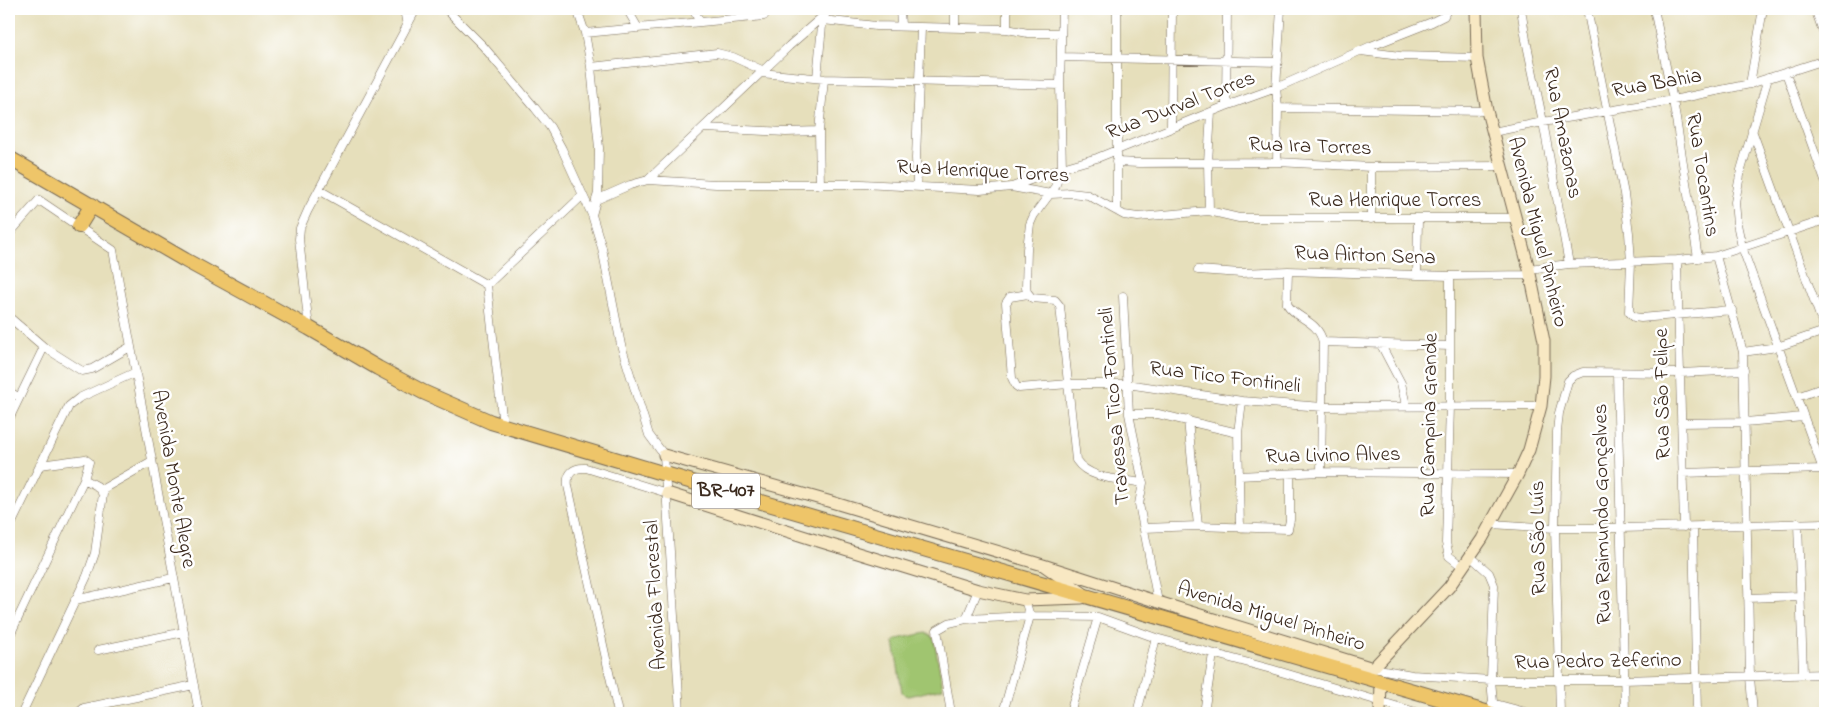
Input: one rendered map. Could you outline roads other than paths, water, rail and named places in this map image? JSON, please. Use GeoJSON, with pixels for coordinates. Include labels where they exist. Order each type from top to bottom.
{"type":"FeatureCollection","features":[{"type":"Feature","properties":{"kind":"highway","name":"BR-407"},"geometry":{"type":"LineString","coordinates":[[9,158],[185,260],[399,380],[458,408],[503,425],[1089,597],[1369,673],[1381,683],[1490,708]]}},
{"type":"Feature","properties":{"kind":"highway"},"geometry":{"type":"LineString","coordinates":[[79,226],[92,205]]}},
{"type":"Feature","properties":{"kind":"street"},"geometry":{"type":"LineString","coordinates":[[404,9],[407,26]]}},
{"type":"Feature","properties":{"kind":"street"},"geometry":{"type":"LineString","coordinates":[[309,328],[299,234],[302,223],[416,9]]}},
{"type":"Feature","properties":{"kind":"street"},"geometry":{"type":"LineString","coordinates":[[446,9],[482,46],[535,108],[550,127],[562,149],[592,215],[604,256],[622,345],[649,435],[664,455]]}},
{"type":"Feature","properties":{"kind":"street"},"geometry":{"type":"LineString","coordinates":[[577,9],[585,33],[591,67],[599,148],[596,200],[592,215]]}},
{"type":"Feature","properties":{"kind":"street"},"geometry":{"type":"LineString","coordinates":[[628,9],[638,28]]}},
{"type":"Feature","properties":{"kind":"street"},"geometry":{"type":"LineString","coordinates":[[692,9],[700,22]]}},
{"type":"Feature","properties":{"kind":"street"},"geometry":{"type":"LineString","coordinates":[[585,33],[764,16],[760,9]]}},
{"type":"Feature","properties":{"kind":"street"},"geometry":{"type":"LineString","coordinates":[[648,180],[705,128],[822,14],[831,9]]}},
{"type":"Feature","properties":{"kind":"street"},"geometry":{"type":"LineString","coordinates":[[900,9],[901,26]]}},
{"type":"Feature","properties":{"kind":"street"},"geometry":{"type":"LineString","coordinates":[[955,28],[956,9]]}},
{"type":"Feature","properties":{"kind":"street"},"geometry":{"type":"LineString","coordinates":[[1007,9],[1007,29]]}},
{"type":"Feature","properties":{"kind":"street"},"geometry":{"type":"LineString","coordinates":[[1062,9],[1060,85],[1062,168],[1051,194],[1034,215],[1030,224],[1026,280],[1028,294],[1032,298],[1056,300],[1059,303],[1062,315],[1069,384],[1074,455],[1079,464],[1089,472],[1101,476],[1143,483]]}},
{"type":"Feature","properties":{"kind":"street"},"geometry":{"type":"LineString","coordinates":[[1117,9],[1117,211]]}},
{"type":"Feature","properties":{"kind":"street"},"geometry":{"type":"LineString","coordinates":[[1171,128],[1172,9]]}},
{"type":"Feature","properties":{"kind":"street"},"geometry":{"type":"LineString","coordinates":[[1226,106],[1227,9]]}},
{"type":"Feature","properties":{"kind":"street"},"geometry":{"type":"LineString","coordinates":[[1277,162],[1278,108],[1276,88],[1282,9]]}},
{"type":"Feature","properties":{"kind":"street","name":"Rua Durval Torres"},"geometry":{"type":"LineString","coordinates":[[1011,187],[1116,150],[1276,88],[1432,22],[1444,16],[1447,9]]}},
{"type":"Feature","properties":{"kind":"street","name":"Avenida Miguel Pinheiro"},"geometry":{"type":"LineString","coordinates":[[664,455],[828,501],[1043,565],[1369,673],[1449,587],[1491,524],[1530,450],[1541,406],[1544,376],[1544,341],[1530,272],[1487,110],[1477,58],[1476,9]]}},
{"type":"Feature","properties":{"kind":"street","name":"Rua Amazonas"},"geometry":{"type":"LineString","coordinates":[[1521,9],[1569,264]]}},
{"type":"Feature","properties":{"kind":"street"},"geometry":{"type":"LineString","coordinates":[[1588,9],[1624,194],[1632,262],[1628,309],[1634,318],[1732,310]]}},
{"type":"Feature","properties":{"kind":"street","name":"Rua Tocantins"},"geometry":{"type":"LineString","coordinates":[[1654,9],[1673,100],[1698,258]]}},
{"type":"Feature","properties":{"kind":"street"},"geometry":{"type":"LineString","coordinates":[[1750,84],[1763,9]]}},
{"type":"Feature","properties":{"kind":"street"},"geometry":{"type":"LineString","coordinates":[[1815,9],[1825,37]]}},
{"type":"Feature","properties":{"kind":"street"},"geometry":{"type":"LineString","coordinates":[[822,14],[858,25],[1007,29],[1028,33],[1062,33]]}},
{"type":"Feature","properties":{"kind":"street"},"geometry":{"type":"LineString","coordinates":[[820,185],[819,131],[822,14]]}},
{"type":"Feature","properties":{"kind":"street"},"geometry":{"type":"LineString","coordinates":[[917,186],[916,158],[921,28]]}},
{"type":"Feature","properties":{"kind":"street"},"geometry":{"type":"LineString","coordinates":[[1361,51],[1400,56],[1477,58]]}},
{"type":"Feature","properties":{"kind":"street"},"geometry":{"type":"LineString","coordinates":[[591,67],[717,53],[733,57],[762,72],[820,78],[1060,85]]}},
{"type":"Feature","properties":{"kind":"street"},"geometry":{"type":"LineString","coordinates":[[1061,57],[1171,58],[1278,62]]}},
{"type":"Feature","properties":{"kind":"street","name":"Rua Bahia"},"geometry":{"type":"LineString","coordinates":[[1493,132],[1607,110],[1673,100],[1750,84],[1825,60]]}},
{"type":"Feature","properties":{"kind":"street"},"geometry":{"type":"LineString","coordinates":[[1786,73],[1825,181]]}},
{"type":"Feature","properties":{"kind":"street"},"geometry":{"type":"LineString","coordinates":[[1682,473],[1824,472],[1798,397],[1777,347],[1742,247],[1736,224],[1734,202],[1752,130],[1768,78]]}},
{"type":"Feature","properties":{"kind":"street"},"geometry":{"type":"LineString","coordinates":[[1278,108],[1487,110]]}},
{"type":"Feature","properties":{"kind":"street"},"geometry":{"type":"LineString","coordinates":[[1209,210],[1208,162],[1211,112]]}},
{"type":"Feature","properties":{"kind":"street"},"geometry":{"type":"LineString","coordinates":[[705,128],[786,132],[819,131]]}},
{"type":"Feature","properties":{"kind":"street"},"geometry":{"type":"LineString","coordinates":[[1743,352],[1777,347],[1825,331],[1752,130]]}},
{"type":"Feature","properties":{"kind":"street","name":"Rua Ira Torres"},"geometry":{"type":"LineString","coordinates":[[1116,162],[1139,164],[1277,162],[1371,167],[1502,166]]}},
{"type":"Feature","properties":{"kind":"street"},"geometry":{"type":"LineString","coordinates":[[1371,167],[1371,219]]}},
{"type":"Feature","properties":{"kind":"street","name":"Rua Henrique Torres"},"geometry":{"type":"LineString","coordinates":[[596,200],[630,185],[648,180],[716,184],[862,184],[980,190],[1011,187],[1051,194],[1070,193],[1088,195],[1124,214],[1138,216],[1209,210],[1244,218],[1418,220],[1515,218]]}},
{"type":"Feature","properties":{"kind":"street"},"geometry":{"type":"LineString","coordinates":[[319,190],[487,285]]}},
{"type":"Feature","properties":{"kind":"street"},"geometry":{"type":"LineString","coordinates":[[487,285],[582,196]]}},
{"type":"Feature","properties":{"kind":"street"},"geometry":{"type":"LineString","coordinates":[[9,234],[39,200],[79,226]]}},
{"type":"Feature","properties":{"kind":"street"},"geometry":{"type":"LineString","coordinates":[[1417,274],[1418,220]]}},
{"type":"Feature","properties":{"kind":"street","name":"Rua Airton Sena"},"geometry":{"type":"LineString","coordinates":[[1198,270],[1241,273],[1288,271],[1450,276],[1530,272],[1569,264],[1677,260],[1716,256],[1825,220]]}},
{"type":"Feature","properties":{"kind":"street","name":"Avenida Monte Alegre"},"geometry":{"type":"LineString","coordinates":[[79,226],[113,250],[199,713]]}},
{"type":"Feature","properties":{"kind":"street"},"geometry":{"type":"LineString","coordinates":[[1716,256],[1743,352],[1750,677],[1753,713]]}},
{"type":"Feature","properties":{"kind":"street","name":"Rua São Felipe"},"geometry":{"type":"LineString","coordinates":[[1677,260],[1680,314],[1684,527]]}},
{"type":"Feature","properties":{"kind":"street"},"geometry":{"type":"LineString","coordinates":[[1288,271],[1287,304],[1292,311],[1316,327],[1323,342],[1321,472]]}},
{"type":"Feature","properties":{"kind":"street","name":"Rua Campina Grande"},"geometry":{"type":"LineString","coordinates":[[1450,276],[1450,406],[1446,549],[1449,556],[1463,567]]}},
{"type":"Feature","properties":{"kind":"street"},"geometry":{"type":"LineString","coordinates":[[487,285],[503,425]]}},
{"type":"Feature","properties":{"kind":"street","name":"Rua Tico Fontineli"},"geometry":{"type":"LineString","coordinates":[[1028,294],[1010,297],[1006,304],[1014,383],[1019,388],[1069,384],[1127,384],[1242,401],[1323,407],[1406,405],[1541,406]]}},
{"type":"Feature","properties":{"kind":"street","name":"Travessa Tico Fontineli"},"geometry":{"type":"LineString","coordinates":[[1123,296],[1129,414],[1143,483],[1140,504],[1158,602]]}},
{"type":"Feature","properties":{"kind":"street"},"geometry":{"type":"LineString","coordinates":[[9,317],[44,346],[82,371],[92,369],[130,346]]}},
{"type":"Feature","properties":{"kind":"street"},"geometry":{"type":"LineString","coordinates":[[1323,342],[1450,346]]}},
{"type":"Feature","properties":{"kind":"street"},"geometry":{"type":"LineString","coordinates":[[1380,344],[1401,383],[1406,405]]}},
{"type":"Feature","properties":{"kind":"street"},"geometry":{"type":"LineString","coordinates":[[9,418],[44,346]]}},
{"type":"Feature","properties":{"kind":"street"},"geometry":{"type":"LineString","coordinates":[[1617,373],[1744,370]]}},
{"type":"Feature","properties":{"kind":"street"},"geometry":{"type":"LineString","coordinates":[[9,528],[64,414],[74,401],[136,372]]}},
{"type":"Feature","properties":{"kind":"street","name":"Rua São Luís"},"geometry":{"type":"LineString","coordinates":[[1560,713],[1555,528],[1556,454],[1559,413],[1570,378],[1583,372],[1617,373]]}},
{"type":"Feature","properties":{"kind":"street","name":"Rua Raimundo Gonçalves"},"geometry":{"type":"LineString","coordinates":[[1617,373],[1625,713]]}},
{"type":"Feature","properties":{"kind":"street"},"geometry":{"type":"LineString","coordinates":[[1798,397],[1825,387]]}},
{"type":"Feature","properties":{"kind":"street"},"geometry":{"type":"LineString","coordinates":[[9,392],[20,397]]}},
{"type":"Feature","properties":{"kind":"street"},"geometry":{"type":"LineString","coordinates":[[1240,528],[1238,433],[1242,401]]}},
{"type":"Feature","properties":{"kind":"street"},"geometry":{"type":"LineString","coordinates":[[1129,414],[1158,414],[1238,433]]}},
{"type":"Feature","properties":{"kind":"street"},"geometry":{"type":"LineString","coordinates":[[1682,423],[1745,422],[1804,417]]}},
{"type":"Feature","properties":{"kind":"street"},"geometry":{"type":"LineString","coordinates":[[1188,420],[1198,526]]}},
{"type":"Feature","properties":{"kind":"street","name":"Avenida Florestal"},"geometry":{"type":"LineString","coordinates":[[664,455],[680,713]]}},
{"type":"Feature","properties":{"kind":"street"},"geometry":{"type":"LineString","coordinates":[[9,637],[84,478],[89,462],[86,459],[40,465]]}},
{"type":"Feature","properties":{"kind":"street"},"geometry":{"type":"LineString","coordinates":[[101,490],[152,461]]}},
{"type":"Feature","properties":{"kind":"street"},"geometry":{"type":"LineString","coordinates":[[618,713],[567,481],[572,471],[578,468],[586,468],[978,590],[1025,600],[1089,597]]}},
{"type":"Feature","properties":{"kind":"street","name":"Rua Livino Alves"},"geometry":{"type":"LineString","coordinates":[[1239,476],[1321,472],[1518,474]]}},
{"type":"Feature","properties":{"kind":"street"},"geometry":{"type":"LineString","coordinates":[[1144,528],[1198,526],[1288,529],[1290,520],[1290,474]]}},
{"type":"Feature","properties":{"kind":"street"},"geometry":{"type":"LineString","coordinates":[[22,713],[89,570],[95,553],[103,498],[101,490],[84,478]]}},
{"type":"Feature","properties":{"kind":"street"},"geometry":{"type":"LineString","coordinates":[[1798,523],[1803,674]]}},
{"type":"Feature","properties":{"kind":"street"},"geometry":{"type":"LineString","coordinates":[[1491,524],[1555,528],[1621,528],[1825,523]]}},
{"type":"Feature","properties":{"kind":"street"},"geometry":{"type":"LineString","coordinates":[[1693,527],[1698,713]]}},
{"type":"Feature","properties":{"kind":"street"},"geometry":{"type":"LineString","coordinates":[[1470,556],[1489,573],[1494,585],[1490,708],[1494,713]]}},
{"type":"Feature","properties":{"kind":"street"},"geometry":{"type":"LineString","coordinates":[[1043,565],[1089,597]]}},
{"type":"Feature","properties":{"kind":"street"},"geometry":{"type":"LineString","coordinates":[[75,600],[173,578]]}},
{"type":"Feature","properties":{"kind":"street"},"geometry":{"type":"LineString","coordinates":[[966,619],[978,590]]}},
{"type":"Feature","properties":{"kind":"street"},"geometry":{"type":"LineString","coordinates":[[1748,598],[1800,596]]}},
{"type":"Feature","properties":{"kind":"street"},"geometry":{"type":"LineString","coordinates":[[1003,713],[1030,616],[1025,600]]}},
{"type":"Feature","properties":{"kind":"street"},"geometry":{"type":"LineString","coordinates":[[951,713],[936,630],[966,619],[1030,616],[1098,617],[1156,638],[1213,654],[1381,708],[1419,713]]}},
{"type":"Feature","properties":{"kind":"street"},"geometry":{"type":"LineString","coordinates":[[1070,713],[1098,617]]}},
{"type":"Feature","properties":{"kind":"street"},"geometry":{"type":"LineString","coordinates":[[98,650],[184,632]]}},
{"type":"Feature","properties":{"kind":"street"},"geometry":{"type":"LineString","coordinates":[[1138,713],[1156,638]]}},
{"type":"Feature","properties":{"kind":"street"},"geometry":{"type":"LineString","coordinates":[[1204,713],[1213,654]]}},
{"type":"Feature","properties":{"kind":"street","name":"Rua Pedro Zeferino"},"geometry":{"type":"LineString","coordinates":[[1369,673],[1491,680],[1623,680],[1825,674]]}},
{"type":"Feature","properties":{"kind":"street"},"geometry":{"type":"LineString","coordinates":[[1381,683],[1381,708]]}},
{"type":"Feature","properties":{"kind":"street"},"geometry":{"type":"LineString","coordinates":[[78,713],[84,708],[194,685]]}},
{"type":"Feature","properties":{"kind":"street"},"geometry":{"type":"LineString","coordinates":[[1490,708],[1529,713]]}}]}
